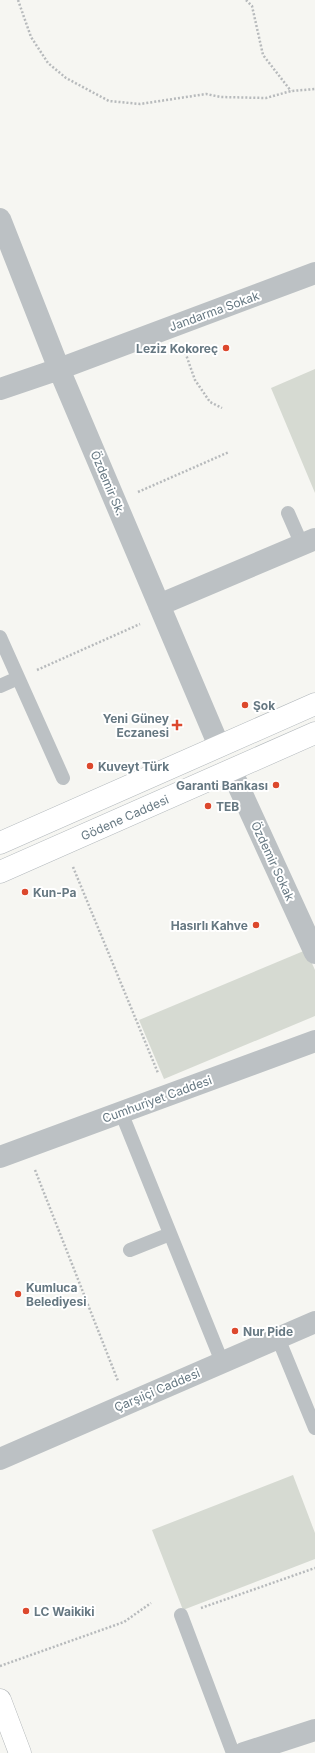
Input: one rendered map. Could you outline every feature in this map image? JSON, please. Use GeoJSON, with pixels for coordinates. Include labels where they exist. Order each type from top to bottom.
{"type":"FeatureCollection","features":[{"type":"Feature","properties":{"kind":"main road"},"geometry":{"type":"LineString","coordinates":[[0,843],[315,704]]}},
{"type":"Feature","properties":{"kind":"main road","name":"Gödene Caddesi"},"geometry":{"type":"LineString","coordinates":[[0,872],[315,733]]}},
{"type":"Feature","properties":{"kind":"main road"},"geometry":{"type":"LineString","coordinates":[[0,1700],[20,1753]]}},
{"type":"Feature","properties":{"kind":"street","name":"Özdemir Sk."},"geometry":{"type":"LineString","coordinates":[[0,219],[59,369],[219,746]]}},
{"type":"Feature","properties":{"kind":"street","name":"Jandarma Sokak"},"geometry":{"type":"LineString","coordinates":[[0,389],[59,369],[315,273]]}},
{"type":"Feature","properties":{"kind":"street"},"geometry":{"type":"LineString","coordinates":[[161,609],[308,542]]}},
{"type":"Feature","properties":{"kind":"street","name":"Özdemir Sokak"},"geometry":{"type":"LineString","coordinates":[[231,770],[315,953]]}},
{"type":"Feature","properties":{"kind":"street","name":"Cumhuriyet Caddesi"},"geometry":{"type":"LineString","coordinates":[[0,1157],[315,1041]]}},
{"type":"Feature","properties":{"kind":"street","name":"Çarşıiçi Caddesi"},"geometry":{"type":"LineString","coordinates":[[0,1459],[315,1322]]}},
{"type":"Feature","properties":{"kind":"street"},"geometry":{"type":"LineString","coordinates":[[244,1753],[315,1730]]}},
{"type":"Feature","properties":{"kind":"lane"},"geometry":{"type":"LineString","coordinates":[[288,514],[308,542]]}},
{"type":"Feature","properties":{"kind":"lane"},"geometry":{"type":"LineString","coordinates":[[0,637],[63,778]]}},
{"type":"Feature","properties":{"kind":"lane"},"geometry":{"type":"LineString","coordinates":[[0,686],[18,678]]}},
{"type":"Feature","properties":{"kind":"lane"},"geometry":{"type":"LineString","coordinates":[[121,1112],[222,1362]]}},
{"type":"Feature","properties":{"kind":"lane"},"geometry":{"type":"LineString","coordinates":[[130,1250],[170,1234]]}},
{"type":"Feature","properties":{"kind":"lane"},"geometry":{"type":"LineString","coordinates":[[278,1338],[315,1428]]}},
{"type":"Feature","properties":{"kind":"lane"},"geometry":{"type":"LineString","coordinates":[[181,1615],[233,1753]]}},
{"type":"Feature","properties":{"kind":"path"},"geometry":{"type":"LineString","coordinates":[[18,0],[30,37],[48,63],[66,78],[109,101],[140,104],[206,94],[221,97],[266,98],[291,91],[315,89]]}},
{"type":"Feature","properties":{"kind":"path"},"geometry":{"type":"LineString","coordinates":[[246,0],[252,6],[263,55],[291,91]]}},
{"type":"Feature","properties":{"kind":"path"},"geometry":{"type":"LineString","coordinates":[[175,326],[195,380],[210,402],[222,408]]}},
{"type":"Feature","properties":{"kind":"path"},"geometry":{"type":"LineString","coordinates":[[115,501],[229,452]]}},
{"type":"Feature","properties":{"kind":"path"},"geometry":{"type":"LineString","coordinates":[[18,678],[161,609]]}},
{"type":"Feature","properties":{"kind":"path"},"geometry":{"type":"LineString","coordinates":[[63,844],[168,1095]]}},
{"type":"Feature","properties":{"kind":"path"},"geometry":{"type":"LineString","coordinates":[[26,1147],[127,1404]]}},
{"type":"Feature","properties":{"kind":"path"},"geometry":{"type":"LineString","coordinates":[[181,1615],[315,1568]]}},
{"type":"Feature","properties":{"kind":"path"},"geometry":{"type":"LineString","coordinates":[[0,1666],[124,1622],[151,1603]]}},
{"type":"Feature","properties":{"kind":"shaded area"},"geometry":{"type":"Polygon","coordinates":[[[315,369],[315,493],[271,388],[315,369]]]}},
{"type":"Feature","properties":{"kind":"shaded area"},"geometry":{"type":"Polygon","coordinates":[[[306,950],[315,970],[315,1016],[164,1079],[139,1020],[306,950]]]}},
{"type":"Feature","properties":{"kind":"shaded area"},"geometry":{"type":"Polygon","coordinates":[[[293,1475],[315,1533],[315,1559],[183,1610],[152,1530],[293,1475]]]}},
{"type":"Feature","properties":{"kind":"place","name":"Leziz Kokoreç"},"geometry":{"type":"Point","coordinates":[226,348]}},
{"type":"Feature","properties":{"kind":"place","name":"Şok"},"geometry":{"type":"Point","coordinates":[245,705]}},
{"type":"Feature","properties":{"kind":"place","name":"Yeni Güney Eczanesi"},"geometry":{"type":"Point","coordinates":[177,725]}},
{"type":"Feature","properties":{"kind":"place","name":"Kuveyt Türk"},"geometry":{"type":"Point","coordinates":[90,766]}},
{"type":"Feature","properties":{"kind":"place","name":"Garanti Bankası"},"geometry":{"type":"Point","coordinates":[276,785]}},
{"type":"Feature","properties":{"kind":"place","name":"TEB"},"geometry":{"type":"Point","coordinates":[208,806]}},
{"type":"Feature","properties":{"kind":"place","name":"Kun-Pa"},"geometry":{"type":"Point","coordinates":[25,892]}},
{"type":"Feature","properties":{"kind":"place","name":"Hasırlı Kahve"},"geometry":{"type":"Point","coordinates":[256,925]}},
{"type":"Feature","properties":{"kind":"place","name":"Kumluca Belediyesi"},"geometry":{"type":"Point","coordinates":[18,1294]}},
{"type":"Feature","properties":{"kind":"place","name":"Nur Pide"},"geometry":{"type":"Point","coordinates":[235,1331]}},
{"type":"Feature","properties":{"kind":"place","name":"LC Waikiki"},"geometry":{"type":"Point","coordinates":[26,1611]}}]}
